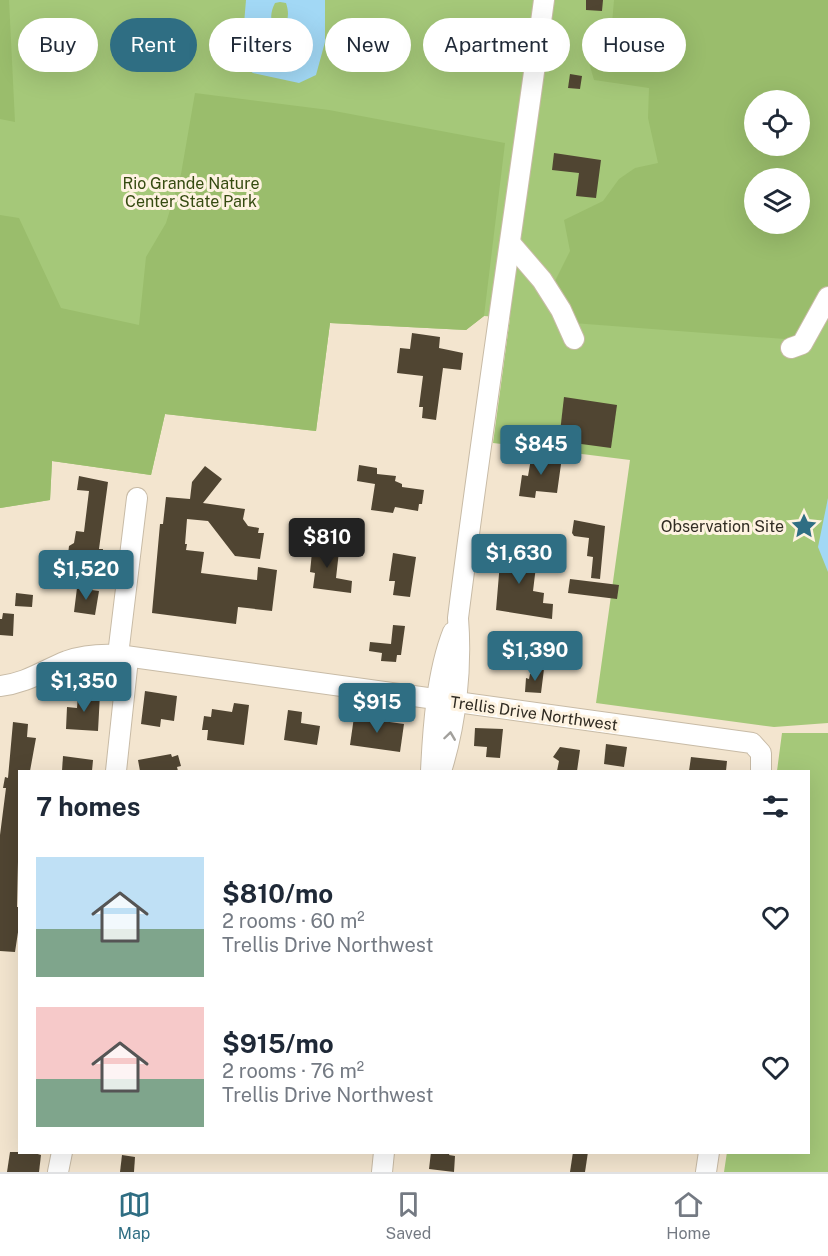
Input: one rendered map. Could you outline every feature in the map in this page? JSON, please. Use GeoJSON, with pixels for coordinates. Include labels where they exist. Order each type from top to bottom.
{"type":"FeatureCollection","features":[{"type":"Feature","properties":{"kind":"street"},"geometry":{"type":"LineString","coordinates":[[441,770],[448,751],[446,700],[448,645],[458,618],[544,0]]}},
{"type":"Feature","properties":{"kind":"street"},"geometry":{"type":"LineString","coordinates":[[511,244],[542,280],[561,310],[574,339]]}},
{"type":"Feature","properties":{"kind":"street"},"geometry":{"type":"LineString","coordinates":[[791,348],[802,344],[828,297]]}},
{"type":"Feature","properties":{"kind":"street"},"geometry":{"type":"LineString","coordinates":[[116,770],[127,668],[118,655],[137,498]]}},
{"type":"Feature","properties":{"kind":"street","name":"Trellis Drive Northwest"},"geometry":{"type":"LineString","coordinates":[[0,686],[21,683],[68,661],[95,654],[118,655],[752,743],[761,753],[761,770]]}},
{"type":"Feature","properties":{"kind":"street"},"geometry":{"type":"LineString","coordinates":[[431,770],[446,700]]}},
{"type":"Feature","properties":{"kind":"street"},"geometry":{"type":"LineString","coordinates":[[58,1172],[62,1154]]}},
{"type":"Feature","properties":{"kind":"street"},"geometry":{"type":"LineString","coordinates":[[382,1172],[384,1154]]}},
{"type":"Feature","properties":{"kind":"street"},"geometry":{"type":"LineString","coordinates":[[706,1172],[709,1154]]}},
{"type":"Feature","properties":{"kind":"green space","name":"Rio Grande Nature Center State Park"},"geometry":{"type":"Polygon","coordinates":[[[0,0],[828,0],[828,723],[774,727],[596,703],[630,460],[493,443],[510,318],[484,316],[466,330],[330,323],[316,431],[165,414],[151,475],[52,461],[50,500],[0,508],[0,0]]]}},
{"type":"Feature","properties":{"kind":"green space"},"geometry":{"type":"Polygon","coordinates":[[[0,0],[9,0],[15,122],[0,119],[0,0]]]}},
{"type":"Feature","properties":{"kind":"green space"},"geometry":{"type":"Polygon","coordinates":[[[614,0],[828,0],[828,314],[811,341],[573,323],[555,281],[570,251],[564,220],[603,201],[619,179],[635,168],[658,163],[648,118],[649,88],[594,80],[592,72],[686,72],[686,18],[612,18],[614,0]]]}},
{"type":"Feature","properties":{"kind":"green space"},"geometry":{"type":"Polygon","coordinates":[[[195,93],[329,110],[505,143],[484,316],[466,330],[330,323],[316,431],[165,414],[151,475],[52,461],[50,500],[0,508],[0,215],[19,218],[61,308],[139,325],[146,257],[166,223],[181,174],[195,93]]]}},
{"type":"Feature","properties":{"kind":"green space"},"geometry":{"type":"Polygon","coordinates":[[[782,733],[828,733],[828,1172],[724,1172],[727,1154],[810,1154],[810,770],[777,770],[782,733]]]}},
{"type":"Feature","properties":{"kind":"water"},"geometry":{"type":"Polygon","coordinates":[[[246,0],[325,0],[325,42],[316,75],[299,83],[252,72],[313,72],[313,18],[287,18],[286,3],[280,2],[275,3],[271,18],[244,18],[246,0]]]}},
{"type":"Feature","properties":{"kind":"water"},"geometry":{"type":"Polygon","coordinates":[[[828,498],[828,572],[818,547],[828,498]]]}},
{"type":"Feature","properties":{"kind":"building"},"geometry":{"type":"Polygon","coordinates":[[[586,0],[603,0],[602,11],[586,10],[586,0]]]}},
{"type":"Feature","properties":{"kind":"building"},"geometry":{"type":"Polygon","coordinates":[[[570,74],[582,76],[580,89],[568,88],[570,74]]]}},
{"type":"Feature","properties":{"kind":"building"},"geometry":{"type":"Polygon","coordinates":[[[554,153],[601,160],[596,198],[576,196],[579,173],[552,170],[554,153]]]}},
{"type":"Feature","properties":{"kind":"building"},"geometry":{"type":"Polygon","coordinates":[[[412,333],[440,337],[439,348],[463,353],[461,370],[443,368],[436,420],[422,418],[423,407],[419,407],[423,376],[397,373],[400,348],[410,349],[412,333]]]}},
{"type":"Feature","properties":{"kind":"building"},"geometry":{"type":"Polygon","coordinates":[[[564,397],[617,405],[611,448],[559,441],[564,397]]]}},
{"type":"Feature","properties":{"kind":"building"},"geometry":{"type":"Polygon","coordinates":[[[532,453],[562,457],[557,493],[536,491],[535,498],[519,496],[522,475],[528,476],[532,453]]]}},
{"type":"Feature","properties":{"kind":"building"},"geometry":{"type":"Polygon","coordinates":[[[359,465],[377,468],[377,474],[396,476],[395,481],[402,484],[402,487],[424,490],[422,504],[419,504],[418,511],[395,507],[393,513],[371,510],[375,484],[357,481],[359,465]]]}},
{"type":"Feature","properties":{"kind":"building"},"geometry":{"type":"Polygon","coordinates":[[[205,466],[222,479],[203,503],[245,509],[243,519],[248,526],[259,528],[258,533],[264,533],[260,559],[235,556],[208,521],[187,519],[186,550],[204,552],[201,573],[257,580],[258,567],[277,570],[272,611],[238,607],[236,624],[152,613],[160,524],[163,524],[166,497],[190,499],[192,482],[205,466]]]}},
{"type":"Feature","properties":{"kind":"building"},"geometry":{"type":"Polygon","coordinates":[[[79,476],[108,482],[99,549],[103,549],[102,561],[85,559],[83,574],[66,571],[69,546],[74,543],[76,531],[84,532],[89,491],[77,490],[79,476]]]}},
{"type":"Feature","properties":{"kind":"building"},"geometry":{"type":"Polygon","coordinates":[[[574,520],[605,526],[600,579],[591,578],[593,557],[587,556],[589,538],[574,536],[572,533],[574,520]]]}},
{"type":"Feature","properties":{"kind":"building"},"geometry":{"type":"Polygon","coordinates":[[[313,542],[331,544],[334,550],[339,551],[336,578],[352,581],[351,593],[313,588],[315,573],[310,572],[313,542]]]}},
{"type":"Feature","properties":{"kind":"building"},"geometry":{"type":"Polygon","coordinates":[[[498,546],[521,549],[520,556],[537,558],[533,591],[544,593],[543,603],[553,604],[552,619],[496,610],[500,562],[497,562],[498,546]]]}},
{"type":"Feature","properties":{"kind":"building"},"geometry":{"type":"Polygon","coordinates":[[[393,553],[416,557],[410,597],[393,595],[395,581],[389,581],[393,553]]]}},
{"type":"Feature","properties":{"kind":"building"},"geometry":{"type":"Polygon","coordinates":[[[570,579],[619,585],[617,599],[568,593],[570,579]]]}},
{"type":"Feature","properties":{"kind":"building"},"geometry":{"type":"Polygon","coordinates":[[[77,588],[99,591],[95,615],[74,612],[77,588]]]}},
{"type":"Feature","properties":{"kind":"building"},"geometry":{"type":"Polygon","coordinates":[[[16,593],[33,595],[32,607],[15,606],[16,593]]]}},
{"type":"Feature","properties":{"kind":"building"},"geometry":{"type":"Polygon","coordinates":[[[3,613],[14,614],[13,636],[0,635],[0,619],[3,613]]]}},
{"type":"Feature","properties":{"kind":"building"},"geometry":{"type":"Polygon","coordinates":[[[393,625],[405,626],[401,655],[397,655],[396,662],[381,661],[382,653],[369,651],[370,642],[391,644],[393,625]]]}},
{"type":"Feature","properties":{"kind":"building"},"geometry":{"type":"Polygon","coordinates":[[[534,668],[544,669],[541,693],[525,692],[526,678],[529,679],[530,674],[533,674],[534,668]]]}},
{"type":"Feature","properties":{"kind":"building"},"geometry":{"type":"Polygon","coordinates":[[[145,691],[177,696],[174,721],[161,719],[160,727],[141,724],[145,691]]]}},
{"type":"Feature","properties":{"kind":"building"},"geometry":{"type":"Polygon","coordinates":[[[78,694],[100,694],[98,731],[66,729],[67,707],[77,708],[78,694]]]}},
{"type":"Feature","properties":{"kind":"building"},"geometry":{"type":"Polygon","coordinates":[[[234,703],[249,705],[244,745],[207,740],[208,730],[202,730],[204,716],[211,717],[212,709],[232,712],[234,703]]]}},
{"type":"Feature","properties":{"kind":"building"},"geometry":{"type":"Polygon","coordinates":[[[288,710],[302,712],[301,723],[320,726],[317,745],[284,740],[288,710]]]}},
{"type":"Feature","properties":{"kind":"building"},"geometry":{"type":"Polygon","coordinates":[[[354,717],[404,724],[400,752],[350,745],[354,717]]]}},
{"type":"Feature","properties":{"kind":"building"},"geometry":{"type":"Polygon","coordinates":[[[13,722],[28,724],[27,737],[36,738],[30,770],[18,770],[18,932],[15,952],[0,951],[0,835],[6,788],[3,788],[5,777],[8,778],[13,722]]]}},
{"type":"Feature","properties":{"kind":"building"},"geometry":{"type":"Polygon","coordinates":[[[475,728],[503,729],[500,758],[486,757],[487,747],[474,746],[475,728]]]}},
{"type":"Feature","properties":{"kind":"building"},"geometry":{"type":"Polygon","coordinates":[[[606,744],[627,747],[624,767],[604,764],[606,744]]]}},
{"type":"Feature","properties":{"kind":"building"},"geometry":{"type":"Polygon","coordinates":[[[560,747],[580,750],[577,770],[557,770],[559,761],[553,757],[560,747]]]}},
{"type":"Feature","properties":{"kind":"building"},"geometry":{"type":"Polygon","coordinates":[[[171,754],[172,757],[178,755],[181,766],[177,767],[178,770],[140,770],[138,760],[171,754]]]}},
{"type":"Feature","properties":{"kind":"building"},"geometry":{"type":"Polygon","coordinates":[[[63,756],[93,760],[92,770],[62,770],[63,756]]]}},
{"type":"Feature","properties":{"kind":"building"},"geometry":{"type":"Polygon","coordinates":[[[691,757],[727,761],[726,770],[689,770],[691,757]]]}},
{"type":"Feature","properties":{"kind":"building"},"geometry":{"type":"Polygon","coordinates":[[[10,1152],[41,1155],[39,1172],[7,1172],[10,1152]]]}},
{"type":"Feature","properties":{"kind":"building"},"geometry":{"type":"Polygon","coordinates":[[[431,1154],[455,1156],[454,1172],[429,1169],[431,1154]]]}},
{"type":"Feature","properties":{"kind":"building"},"geometry":{"type":"Polygon","coordinates":[[[573,1154],[588,1154],[585,1172],[570,1172],[573,1154]]]}},
{"type":"Feature","properties":{"kind":"building"},"geometry":{"type":"Polygon","coordinates":[[[122,1155],[135,1157],[134,1172],[120,1172],[122,1155]]]}},
{"type":"Feature","properties":{"kind":"place","name":"Observation Site"},"geometry":{"type":"Point","coordinates":[804,526]}}]}
